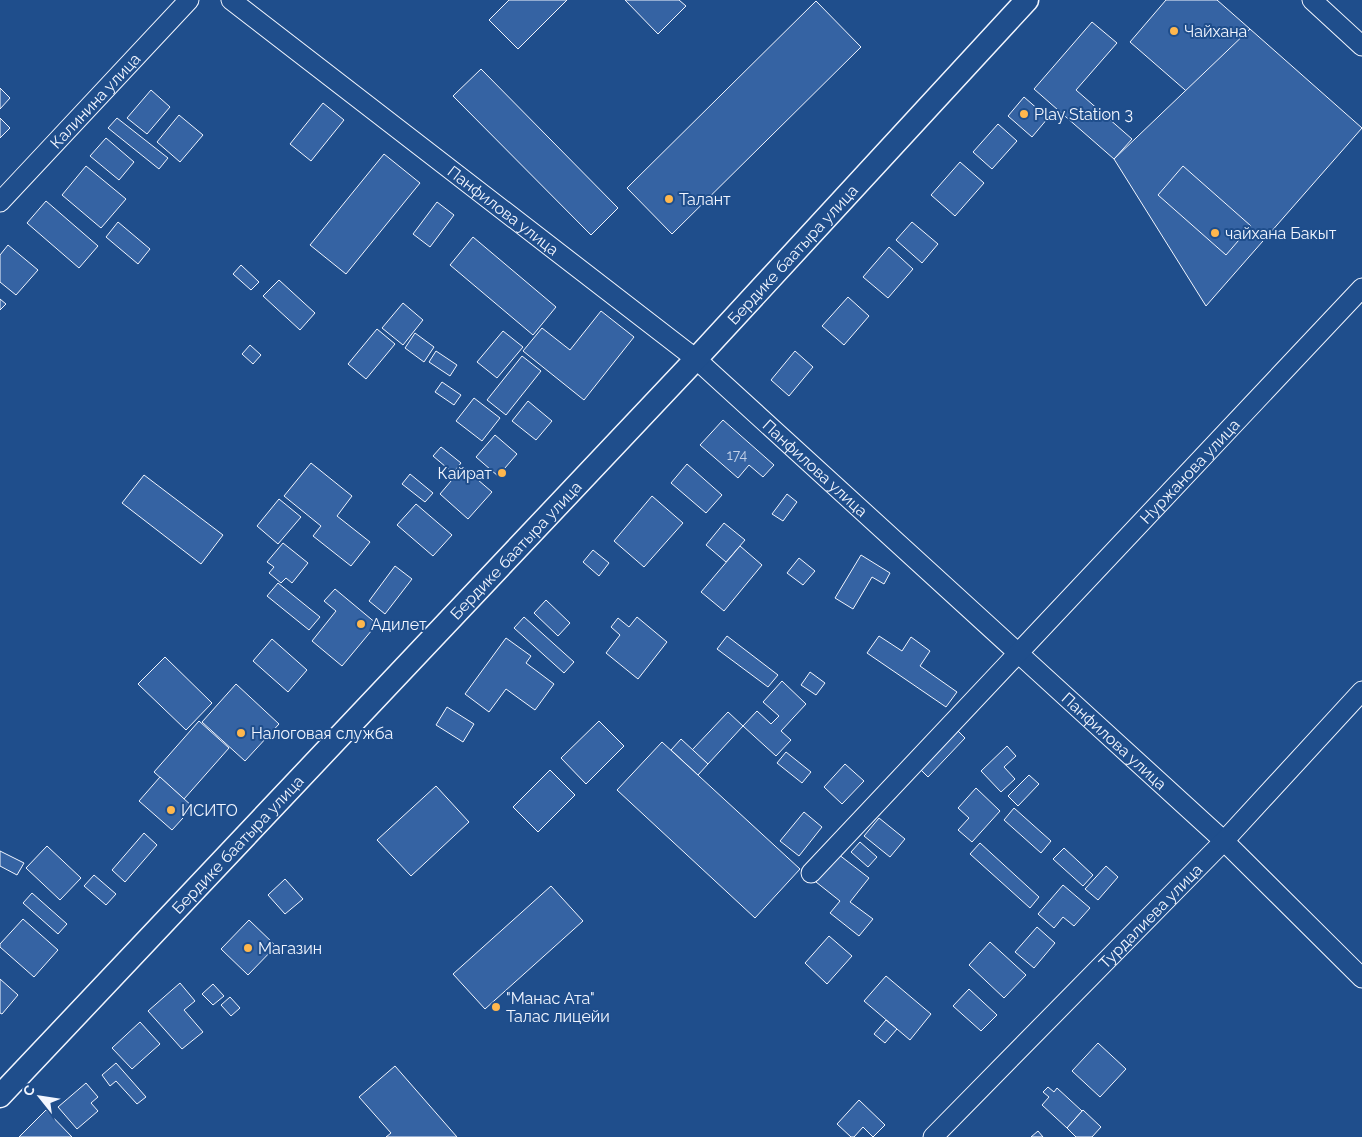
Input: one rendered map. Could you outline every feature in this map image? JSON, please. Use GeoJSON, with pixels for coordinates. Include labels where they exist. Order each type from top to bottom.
{"type":"FeatureCollection","features":[{"type":"Feature","properties":{"kind":"street","name":"Калинина улица"},"geometry":{"type":"LineString","coordinates":[[0,202],[189,0]]}},
{"type":"Feature","properties":{"kind":"street","name":"Панфилова улица"},"geometry":{"type":"LineString","coordinates":[[231,0],[696,359],[1224,842],[1362,978]]}},
{"type":"Feature","properties":{"kind":"street","name":"Бердике баатыра улица"},"geometry":{"type":"LineString","coordinates":[[0,1096],[696,359],[1027,0]]}},
{"type":"Feature","properties":{"kind":"street"},"geometry":{"type":"LineString","coordinates":[[1312,0],[1362,46]]}},
{"type":"Feature","properties":{"kind":"street","name":"Нуржанова улица"},"geometry":{"type":"LineString","coordinates":[[811,873],[1362,288]]}},
{"type":"Feature","properties":{"kind":"street","name":"Турдалиева улица"},"geometry":{"type":"LineString","coordinates":[[933,1137],[1224,842],[1362,691]]}},
{"type":"Feature","properties":{"kind":"building"},"geometry":{"type":"Polygon","coordinates":[[[509,0],[567,0],[518,49],[489,20],[509,0]]]}},
{"type":"Feature","properties":{"kind":"building"},"geometry":{"type":"Polygon","coordinates":[[[625,0],[679,0],[686,6],[658,34],[625,0]]]}},
{"type":"Feature","properties":{"kind":"building"},"geometry":{"type":"Polygon","coordinates":[[[1166,0],[1217,0],[1250,29],[1192,96],[1130,42],[1166,0]]]}},
{"type":"Feature","properties":{"kind":"building"},"geometry":{"type":"Polygon","coordinates":[[[816,1],[861,47],[672,234],[627,188],[816,1]]]}},
{"type":"Feature","properties":{"kind":"building"},"geometry":{"type":"Polygon","coordinates":[[[1092,22],[1117,43],[1076,90],[1132,139],[1114,159],[1034,89],[1092,22]]]}},
{"type":"Feature","properties":{"kind":"building","name":"чайхана Бакыт"},"geometry":{"type":"Polygon","coordinates":[[[1250,29],[1362,128],[1206,306],[1114,159],[1250,29]]]}},
{"type":"Feature","properties":{"kind":"building"},"geometry":{"type":"Polygon","coordinates":[[[481,69],[618,208],[591,235],[453,96],[481,69]]]}},
{"type":"Feature","properties":{"kind":"building"},"geometry":{"type":"Polygon","coordinates":[[[0,88],[10,98],[0,109],[0,88]]]}},
{"type":"Feature","properties":{"kind":"building"},"geometry":{"type":"Polygon","coordinates":[[[151,90],[170,107],[147,134],[127,118],[151,90]]]}},
{"type":"Feature","properties":{"kind":"building"},"geometry":{"type":"Polygon","coordinates":[[[1024,97],[1048,118],[1032,137],[1008,116],[1024,97]]]}},
{"type":"Feature","properties":{"kind":"building"},"geometry":{"type":"Polygon","coordinates":[[[323,103],[344,120],[311,161],[290,144],[323,103]]]}},
{"type":"Feature","properties":{"kind":"building"},"geometry":{"type":"Polygon","coordinates":[[[179,115],[203,135],[180,162],[157,142],[179,115]]]}},
{"type":"Feature","properties":{"kind":"building"},"geometry":{"type":"Polygon","coordinates":[[[0,118],[10,128],[0,138],[0,118]]]}},
{"type":"Feature","properties":{"kind":"building"},"geometry":{"type":"Polygon","coordinates":[[[117,118],[168,158],[159,169],[108,128],[117,118]]]}},
{"type":"Feature","properties":{"kind":"building"},"geometry":{"type":"Polygon","coordinates":[[[998,124],[1017,141],[992,169],[973,152],[998,124]]]}},
{"type":"Feature","properties":{"kind":"building"},"geometry":{"type":"Polygon","coordinates":[[[106,138],[134,162],[119,180],[90,156],[106,138]]]}},
{"type":"Feature","properties":{"kind":"building"},"geometry":{"type":"Polygon","coordinates":[[[384,154],[420,183],[346,274],[310,245],[384,154]]]}},
{"type":"Feature","properties":{"kind":"building"},"geometry":{"type":"Polygon","coordinates":[[[960,162],[984,183],[955,216],[931,195],[960,162]]]}},
{"type":"Feature","properties":{"kind":"building"},"geometry":{"type":"Polygon","coordinates":[[[86,166],[126,199],[101,228],[62,195],[86,166]]]}},
{"type":"Feature","properties":{"kind":"building"},"geometry":{"type":"Polygon","coordinates":[[[1183,166],[1251,226],[1226,255],[1158,195],[1183,166]]]}},
{"type":"Feature","properties":{"kind":"building"},"geometry":{"type":"Polygon","coordinates":[[[46,201],[98,246],[79,268],[27,223],[46,201]]]}},
{"type":"Feature","properties":{"kind":"building"},"geometry":{"type":"Polygon","coordinates":[[[437,202],[454,215],[430,247],[413,234],[437,202]]]}},
{"type":"Feature","properties":{"kind":"building"},"geometry":{"type":"Polygon","coordinates":[[[118,222],[150,249],[138,264],[106,237],[118,222]]]}},
{"type":"Feature","properties":{"kind":"building"},"geometry":{"type":"Polygon","coordinates":[[[912,222],[938,244],[922,263],[896,240],[912,222]]]}},
{"type":"Feature","properties":{"kind":"building"},"geometry":{"type":"Polygon","coordinates":[[[473,237],[556,307],[533,335],[450,265],[473,237]]]}},
{"type":"Feature","properties":{"kind":"building"},"geometry":{"type":"Polygon","coordinates":[[[8,245],[38,270],[16,295],[0,282],[0,255],[8,245]]]}},
{"type":"Feature","properties":{"kind":"building"},"geometry":{"type":"Polygon","coordinates":[[[889,247],[913,269],[888,298],[863,277],[889,247]]]}},
{"type":"Feature","properties":{"kind":"building"},"geometry":{"type":"Polygon","coordinates":[[[241,265],[259,282],[251,290],[233,274],[241,265]]]}},
{"type":"Feature","properties":{"kind":"building"},"geometry":{"type":"Polygon","coordinates":[[[279,280],[315,313],[300,330],[263,296],[279,280]]]}},
{"type":"Feature","properties":{"kind":"building"},"geometry":{"type":"Polygon","coordinates":[[[848,297],[869,316],[844,345],[822,326],[848,297]]]}},
{"type":"Feature","properties":{"kind":"building"},"geometry":{"type":"Polygon","coordinates":[[[0,299],[6,304],[0,310],[0,299]]]}},
{"type":"Feature","properties":{"kind":"building"},"geometry":{"type":"Polygon","coordinates":[[[403,303],[423,320],[403,345],[382,328],[403,303]]]}},
{"type":"Feature","properties":{"kind":"building"},"geometry":{"type":"Polygon","coordinates":[[[601,311],[634,337],[584,400],[523,351],[542,328],[570,350],[601,311]]]}},
{"type":"Feature","properties":{"kind":"building"},"geometry":{"type":"Polygon","coordinates":[[[377,329],[395,344],[366,379],[348,364],[377,329]]]}},
{"type":"Feature","properties":{"kind":"building"},"geometry":{"type":"Polygon","coordinates":[[[503,331],[523,347],[497,378],[477,362],[503,331]]]}},
{"type":"Feature","properties":{"kind":"building"},"geometry":{"type":"Polygon","coordinates":[[[415,333],[434,347],[424,362],[405,348],[415,333]]]}},
{"type":"Feature","properties":{"kind":"building"},"geometry":{"type":"Polygon","coordinates":[[[250,345],[261,355],[253,364],[242,354],[250,345]]]}},
{"type":"Feature","properties":{"kind":"building"},"geometry":{"type":"Polygon","coordinates":[[[436,351],[457,365],[450,376],[429,362],[436,351]]]}},
{"type":"Feature","properties":{"kind":"building"},"geometry":{"type":"Polygon","coordinates":[[[795,351],[813,367],[789,396],[771,380],[795,351]]]}},
{"type":"Feature","properties":{"kind":"building"},"geometry":{"type":"Polygon","coordinates":[[[522,356],[541,371],[506,415],[487,400],[522,356]]]}},
{"type":"Feature","properties":{"kind":"building"},"geometry":{"type":"Polygon","coordinates":[[[442,382],[461,395],[454,405],[435,392],[442,382]]]}},
{"type":"Feature","properties":{"kind":"building"},"geometry":{"type":"Polygon","coordinates":[[[474,398],[500,418],[482,441],[456,421],[474,398]]]}},
{"type":"Feature","properties":{"kind":"building"},"geometry":{"type":"Polygon","coordinates":[[[528,401],[552,421],[536,440],[512,421],[528,401]]]}},
{"type":"Feature","properties":{"kind":"building"},"geometry":{"type":"Polygon","coordinates":[[[723,420],[774,465],[763,477],[749,465],[738,478],[700,445],[723,420]]]}},
{"type":"Feature","properties":{"kind":"building"},"geometry":{"type":"Polygon","coordinates":[[[495,435],[517,454],[498,476],[476,457],[495,435]]]}},
{"type":"Feature","properties":{"kind":"building"},"geometry":{"type":"Polygon","coordinates":[[[441,447],[461,463],[453,473],[433,456],[441,447]]]}},
{"type":"Feature","properties":{"kind":"building"},"geometry":{"type":"Polygon","coordinates":[[[311,463],[352,496],[337,516],[370,542],[351,566],[313,536],[321,526],[284,496],[311,463]]]}},
{"type":"Feature","properties":{"kind":"building"},"geometry":{"type":"Polygon","coordinates":[[[687,464],[722,495],[706,513],[671,483],[687,464]]]}},
{"type":"Feature","properties":{"kind":"building"},"geometry":{"type":"Polygon","coordinates":[[[463,467],[492,492],[468,519],[440,494],[463,467]]]}},
{"type":"Feature","properties":{"kind":"building"},"geometry":{"type":"Polygon","coordinates":[[[410,474],[433,493],[425,502],[402,484],[410,474]]]}},
{"type":"Feature","properties":{"kind":"building"},"geometry":{"type":"Polygon","coordinates":[[[144,475],[223,535],[201,564],[122,503],[144,475]]]}},
{"type":"Feature","properties":{"kind":"building"},"geometry":{"type":"Polygon","coordinates":[[[787,494],[797,502],[783,521],[772,514],[787,494]]]}},
{"type":"Feature","properties":{"kind":"building"},"geometry":{"type":"Polygon","coordinates":[[[652,496],[683,523],[644,567],[614,541],[652,496]]]}},
{"type":"Feature","properties":{"kind":"building"},"geometry":{"type":"Polygon","coordinates":[[[279,499],[301,517],[278,544],[257,526],[279,499]]]}},
{"type":"Feature","properties":{"kind":"building"},"geometry":{"type":"Polygon","coordinates":[[[416,504],[452,535],[433,556],[397,525],[416,504]]]}},
{"type":"Feature","properties":{"kind":"building"},"geometry":{"type":"Polygon","coordinates":[[[724,523],[745,540],[726,562],[706,545],[724,523]]]}},
{"type":"Feature","properties":{"kind":"building"},"geometry":{"type":"Polygon","coordinates":[[[283,543],[308,563],[292,583],[286,578],[281,583],[269,573],[274,567],[267,562],[283,543]]]}},
{"type":"Feature","properties":{"kind":"building"},"geometry":{"type":"Polygon","coordinates":[[[740,546],[762,565],[724,611],[701,592],[740,546]]]}},
{"type":"Feature","properties":{"kind":"building"},"geometry":{"type":"Polygon","coordinates":[[[593,550],[609,563],[599,576],[583,562],[593,550]]]}},
{"type":"Feature","properties":{"kind":"building"},"geometry":{"type":"Polygon","coordinates":[[[861,555],[890,573],[884,584],[872,577],[853,609],[835,598],[861,555]]]}},
{"type":"Feature","properties":{"kind":"building"},"geometry":{"type":"Polygon","coordinates":[[[799,558],[815,571],[803,585],[787,573],[799,558]]]}},
{"type":"Feature","properties":{"kind":"building"},"geometry":{"type":"Polygon","coordinates":[[[395,566],[412,579],[385,614],[369,601],[395,566]]]}},
{"type":"Feature","properties":{"kind":"building"},"geometry":{"type":"Polygon","coordinates":[[[278,583],[320,617],[309,630],[267,596],[278,583]]]}},
{"type":"Feature","properties":{"kind":"building"},"geometry":{"type":"Polygon","coordinates":[[[335,589],[377,624],[342,666],[312,641],[336,611],[324,601],[335,589]]]}},
{"type":"Feature","properties":{"kind":"building"},"geometry":{"type":"Polygon","coordinates":[[[546,600],[570,623],[558,636],[534,613],[546,600]]]}},
{"type":"Feature","properties":{"kind":"building"},"geometry":{"type":"Polygon","coordinates":[[[524,617],[574,662],[564,673],[514,628],[524,617]]]}},
{"type":"Feature","properties":{"kind":"building"},"geometry":{"type":"Polygon","coordinates":[[[637,617],[667,642],[638,679],[606,653],[620,635],[611,627],[618,618],[629,627],[637,617]]]}},
{"type":"Feature","properties":{"kind":"building"},"geometry":{"type":"Polygon","coordinates":[[[727,636],[778,675],[768,687],[717,649],[727,636]]]}},
{"type":"Feature","properties":{"kind":"building"},"geometry":{"type":"Polygon","coordinates":[[[879,636],[902,651],[911,637],[930,651],[920,666],[957,692],[946,707],[867,653],[879,636]]]}},
{"type":"Feature","properties":{"kind":"building"},"geometry":{"type":"Polygon","coordinates":[[[506,638],[531,656],[526,663],[554,684],[535,710],[506,689],[489,712],[465,694],[506,638]]]}},
{"type":"Feature","properties":{"kind":"building"},"geometry":{"type":"Polygon","coordinates":[[[272,639],[307,670],[288,692],[253,661],[272,639]]]}},
{"type":"Feature","properties":{"kind":"building"},"geometry":{"type":"Polygon","coordinates":[[[165,657],[212,703],[186,730],[138,684],[165,657]]]}},
{"type":"Feature","properties":{"kind":"building"},"geometry":{"type":"Polygon","coordinates":[[[810,672],[825,683],[816,695],[801,685],[810,672]]]}},
{"type":"Feature","properties":{"kind":"building"},"geometry":{"type":"Polygon","coordinates":[[[782,681],[806,704],[781,731],[791,740],[776,756],[743,726],[757,711],[771,724],[779,716],[763,702],[782,681]]]}},
{"type":"Feature","properties":{"kind":"building"},"geometry":{"type":"Polygon","coordinates":[[[236,684],[279,724],[245,761],[202,722],[236,684]]]}},
{"type":"Feature","properties":{"kind":"building"},"geometry":{"type":"Polygon","coordinates":[[[447,707],[474,724],[463,742],[436,725],[447,707]]]}},
{"type":"Feature","properties":{"kind":"building"},"geometry":{"type":"Polygon","coordinates":[[[728,712],[743,726],[708,764],[692,750],[728,712]]]}},
{"type":"Feature","properties":{"kind":"building"},"geometry":{"type":"Polygon","coordinates":[[[199,721],[229,748],[184,799],[154,772],[199,721]]]}},
{"type":"Feature","properties":{"kind":"building"},"geometry":{"type":"Polygon","coordinates":[[[599,721],[624,746],[586,784],[561,758],[599,721]]]}},
{"type":"Feature","properties":{"kind":"building"},"geometry":{"type":"Polygon","coordinates":[[[958,731],[965,738],[928,777],[921,770],[958,731]]]}},
{"type":"Feature","properties":{"kind":"building"},"geometry":{"type":"Polygon","coordinates":[[[681,739],[708,764],[698,775],[671,750],[681,739]]]}},
{"type":"Feature","properties":{"kind":"building"},"geometry":{"type":"Polygon","coordinates":[[[662,742],[800,869],[755,918],[617,790],[662,742]]]}},
{"type":"Feature","properties":{"kind":"building"},"geometry":{"type":"Polygon","coordinates":[[[1007,746],[1016,756],[1004,767],[1015,779],[1001,792],[981,771],[1007,746]]]}},
{"type":"Feature","properties":{"kind":"building"},"geometry":{"type":"Polygon","coordinates":[[[786,752],[811,772],[802,783],[777,763],[786,752]]]}},
{"type":"Feature","properties":{"kind":"building"},"geometry":{"type":"Polygon","coordinates":[[[845,764],[864,781],[842,804],[824,787],[845,764]]]}},
{"type":"Feature","properties":{"kind":"building"},"geometry":{"type":"Polygon","coordinates":[[[550,770],[575,795],[538,832],[513,807],[550,770]]]}},
{"type":"Feature","properties":{"kind":"building"},"geometry":{"type":"Polygon","coordinates":[[[1029,775],[1039,784],[1018,806],[1008,796],[1029,775]]]}},
{"type":"Feature","properties":{"kind":"building"},"geometry":{"type":"Polygon","coordinates":[[[160,777],[193,807],[172,830],[139,801],[160,777]]]}},
{"type":"Feature","properties":{"kind":"building"},"geometry":{"type":"Polygon","coordinates":[[[436,786],[469,822],[411,876],[377,840],[436,786]]]}},
{"type":"Feature","properties":{"kind":"building"},"geometry":{"type":"Polygon","coordinates":[[[976,788],[1000,811],[972,842],[958,830],[969,818],[958,808],[976,788]]]}},
{"type":"Feature","properties":{"kind":"building"},"geometry":{"type":"Polygon","coordinates":[[[1014,808],[1051,841],[1041,853],[1004,820],[1014,808]]]}},
{"type":"Feature","properties":{"kind":"building"},"geometry":{"type":"Polygon","coordinates":[[[804,812],[822,827],[799,856],[780,841],[804,812]]]}},
{"type":"Feature","properties":{"kind":"building"},"geometry":{"type":"Polygon","coordinates":[[[879,818],[905,839],[890,857],[864,836],[879,818]]]}},
{"type":"Feature","properties":{"kind":"building"},"geometry":{"type":"Polygon","coordinates":[[[144,833],[157,845],[125,882],[112,870],[144,833]]]}},
{"type":"Feature","properties":{"kind":"building"},"geometry":{"type":"Polygon","coordinates":[[[860,842],[877,857],[868,867],[851,852],[860,842]]]}},
{"type":"Feature","properties":{"kind":"building"},"geometry":{"type":"Polygon","coordinates":[[[980,843],[1039,897],[1030,908],[970,854],[980,843]]]}},
{"type":"Feature","properties":{"kind":"building"},"geometry":{"type":"Polygon","coordinates":[[[47,846],[81,878],[60,900],[26,868],[47,846]]]}},
{"type":"Feature","properties":{"kind":"building"},"geometry":{"type":"Polygon","coordinates":[[[1064,848],[1093,875],[1083,886],[1053,859],[1064,848]]]}},
{"type":"Feature","properties":{"kind":"building"},"geometry":{"type":"Polygon","coordinates":[[[0,851],[24,863],[17,875],[0,866],[0,851]]]}},
{"type":"Feature","properties":{"kind":"building"},"geometry":{"type":"Polygon","coordinates":[[[838,854],[869,878],[850,902],[873,919],[859,936],[830,913],[840,901],[816,882],[838,854]]]}},
{"type":"Feature","properties":{"kind":"building"},"geometry":{"type":"Polygon","coordinates":[[[1106,866],[1118,877],[1098,900],[1085,889],[1106,866]]]}},
{"type":"Feature","properties":{"kind":"building"},"geometry":{"type":"Polygon","coordinates":[[[94,875],[116,894],[106,905],[84,886],[94,875]]]}},
{"type":"Feature","properties":{"kind":"building"},"geometry":{"type":"Polygon","coordinates":[[[285,879],[303,899],[285,914],[268,895],[285,879]]]}},
{"type":"Feature","properties":{"kind":"building"},"geometry":{"type":"Polygon","coordinates":[[[1063,885],[1090,908],[1074,926],[1063,917],[1054,928],[1038,914],[1063,885]]]}},
{"type":"Feature","properties":{"kind":"building"},"geometry":{"type":"Polygon","coordinates":[[[551,886],[583,921],[485,1009],[453,974],[551,886]]]}},
{"type":"Feature","properties":{"kind":"building"},"geometry":{"type":"Polygon","coordinates":[[[32,893],[67,924],[58,934],[23,903],[32,893]]]}},
{"type":"Feature","properties":{"kind":"building"},"geometry":{"type":"Polygon","coordinates":[[[23,919],[58,950],[34,977],[0,947],[0,944],[23,919]]]}},
{"type":"Feature","properties":{"kind":"building","name":"Магазин"},"geometry":{"type":"Polygon","coordinates":[[[249,920],[276,946],[248,975],[221,949],[249,920]]]}},
{"type":"Feature","properties":{"kind":"building"},"geometry":{"type":"Polygon","coordinates":[[[1037,927],[1055,943],[1034,968],[1015,952],[1037,927]]]}},
{"type":"Feature","properties":{"kind":"building"},"geometry":{"type":"Polygon","coordinates":[[[829,936],[852,956],[827,984],[805,963],[829,936]]]}},
{"type":"Feature","properties":{"kind":"building"},"geometry":{"type":"Polygon","coordinates":[[[990,942],[1026,975],[1004,998],[969,965],[990,942]]]}},
{"type":"Feature","properties":{"kind":"building"},"geometry":{"type":"Polygon","coordinates":[[[886,976],[931,1014],[910,1040],[864,1001],[886,976]]]}},
{"type":"Feature","properties":{"kind":"building"},"geometry":{"type":"Polygon","coordinates":[[[0,979],[18,995],[2,1014],[0,1013],[0,979]]]}},
{"type":"Feature","properties":{"kind":"building"},"geometry":{"type":"Polygon","coordinates":[[[180,983],[195,1001],[184,1010],[203,1032],[182,1049],[148,1011],[180,983]]]}},
{"type":"Feature","properties":{"kind":"building"},"geometry":{"type":"Polygon","coordinates":[[[213,984],[224,996],[213,1005],[202,994],[213,984]]]}},
{"type":"Feature","properties":{"kind":"building"},"geometry":{"type":"Polygon","coordinates":[[[969,989],[997,1015],[981,1031],[953,1006],[969,989]]]}},
{"type":"Feature","properties":{"kind":"building"},"geometry":{"type":"Polygon","coordinates":[[[230,997],[240,1008],[231,1016],[221,1005],[230,997]]]}},
{"type":"Feature","properties":{"kind":"building"},"geometry":{"type":"Polygon","coordinates":[[[886,1020],[897,1029],[885,1043],[874,1034],[886,1020]]]}},
{"type":"Feature","properties":{"kind":"building"},"geometry":{"type":"Polygon","coordinates":[[[140,1022],[160,1044],[132,1069],[112,1048],[140,1022]]]}},
{"type":"Feature","properties":{"kind":"building"},"geometry":{"type":"Polygon","coordinates":[[[1098,1043],[1126,1069],[1100,1097],[1072,1071],[1098,1043]]]}},
{"type":"Feature","properties":{"kind":"building"},"geometry":{"type":"Polygon","coordinates":[[[116,1063],[146,1097],[137,1104],[116,1081],[110,1086],[102,1075],[116,1063]]]}},
{"type":"Feature","properties":{"kind":"building"},"geometry":{"type":"Polygon","coordinates":[[[395,1066],[457,1137],[386,1137],[391,1133],[359,1097],[395,1066]]]}},
{"type":"Feature","properties":{"kind":"building"},"geometry":{"type":"Polygon","coordinates":[[[86,1083],[98,1097],[91,1103],[98,1111],[77,1129],[58,1107],[86,1083]]]}},
{"type":"Feature","properties":{"kind":"building"},"geometry":{"type":"Polygon","coordinates":[[[1048,1087],[1054,1092],[1057,1088],[1082,1111],[1067,1128],[1042,1105],[1049,1097],[1043,1092],[1048,1087]]]}},
{"type":"Feature","properties":{"kind":"building"},"geometry":{"type":"Polygon","coordinates":[[[859,1100],[885,1125],[873,1137],[863,1127],[854,1137],[851,1137],[837,1124],[859,1100]]]}},
{"type":"Feature","properties":{"kind":"building"},"geometry":{"type":"Polygon","coordinates":[[[46,1110],[72,1137],[19,1137],[46,1110]]]}},
{"type":"Feature","properties":{"kind":"building"},"geometry":{"type":"Polygon","coordinates":[[[1083,1110],[1101,1127],[1092,1137],[1076,1137],[1067,1128],[1083,1110]]]}},
{"type":"Feature","properties":{"kind":"building"},"geometry":{"type":"Polygon","coordinates":[[[1038,1131],[1043,1137],[1031,1137],[1038,1131]]]}},
{"type":"Feature","properties":{"kind":"place","name":"Чайхана"},"geometry":{"type":"Point","coordinates":[1174,31]}},
{"type":"Feature","properties":{"kind":"place","name":"Play Station 3"},"geometry":{"type":"Point","coordinates":[1024,114]}},
{"type":"Feature","properties":{"kind":"place","name":"Талант"},"geometry":{"type":"Point","coordinates":[669,199]}},
{"type":"Feature","properties":{"kind":"place","name":"чайхана Бакыт"},"geometry":{"type":"Point","coordinates":[1215,233]}},
{"type":"Feature","properties":{"kind":"place","name":"Кайрат"},"geometry":{"type":"Point","coordinates":[502,473]}},
{"type":"Feature","properties":{"kind":"place","name":"Адилет"},"geometry":{"type":"Point","coordinates":[361,624]}},
{"type":"Feature","properties":{"kind":"place","name":"Налоговая служба"},"geometry":{"type":"Point","coordinates":[241,733]}},
{"type":"Feature","properties":{"kind":"place","name":"ИСИТО"},"geometry":{"type":"Point","coordinates":[171,810]}},
{"type":"Feature","properties":{"kind":"place","name":"Магазин"},"geometry":{"type":"Point","coordinates":[248,948]}},
{"type":"Feature","properties":{"kind":"place","name":"\"Манас Ата\" Талас лицейи"},"geometry":{"type":"Point","coordinates":[496,1007]}}]}
